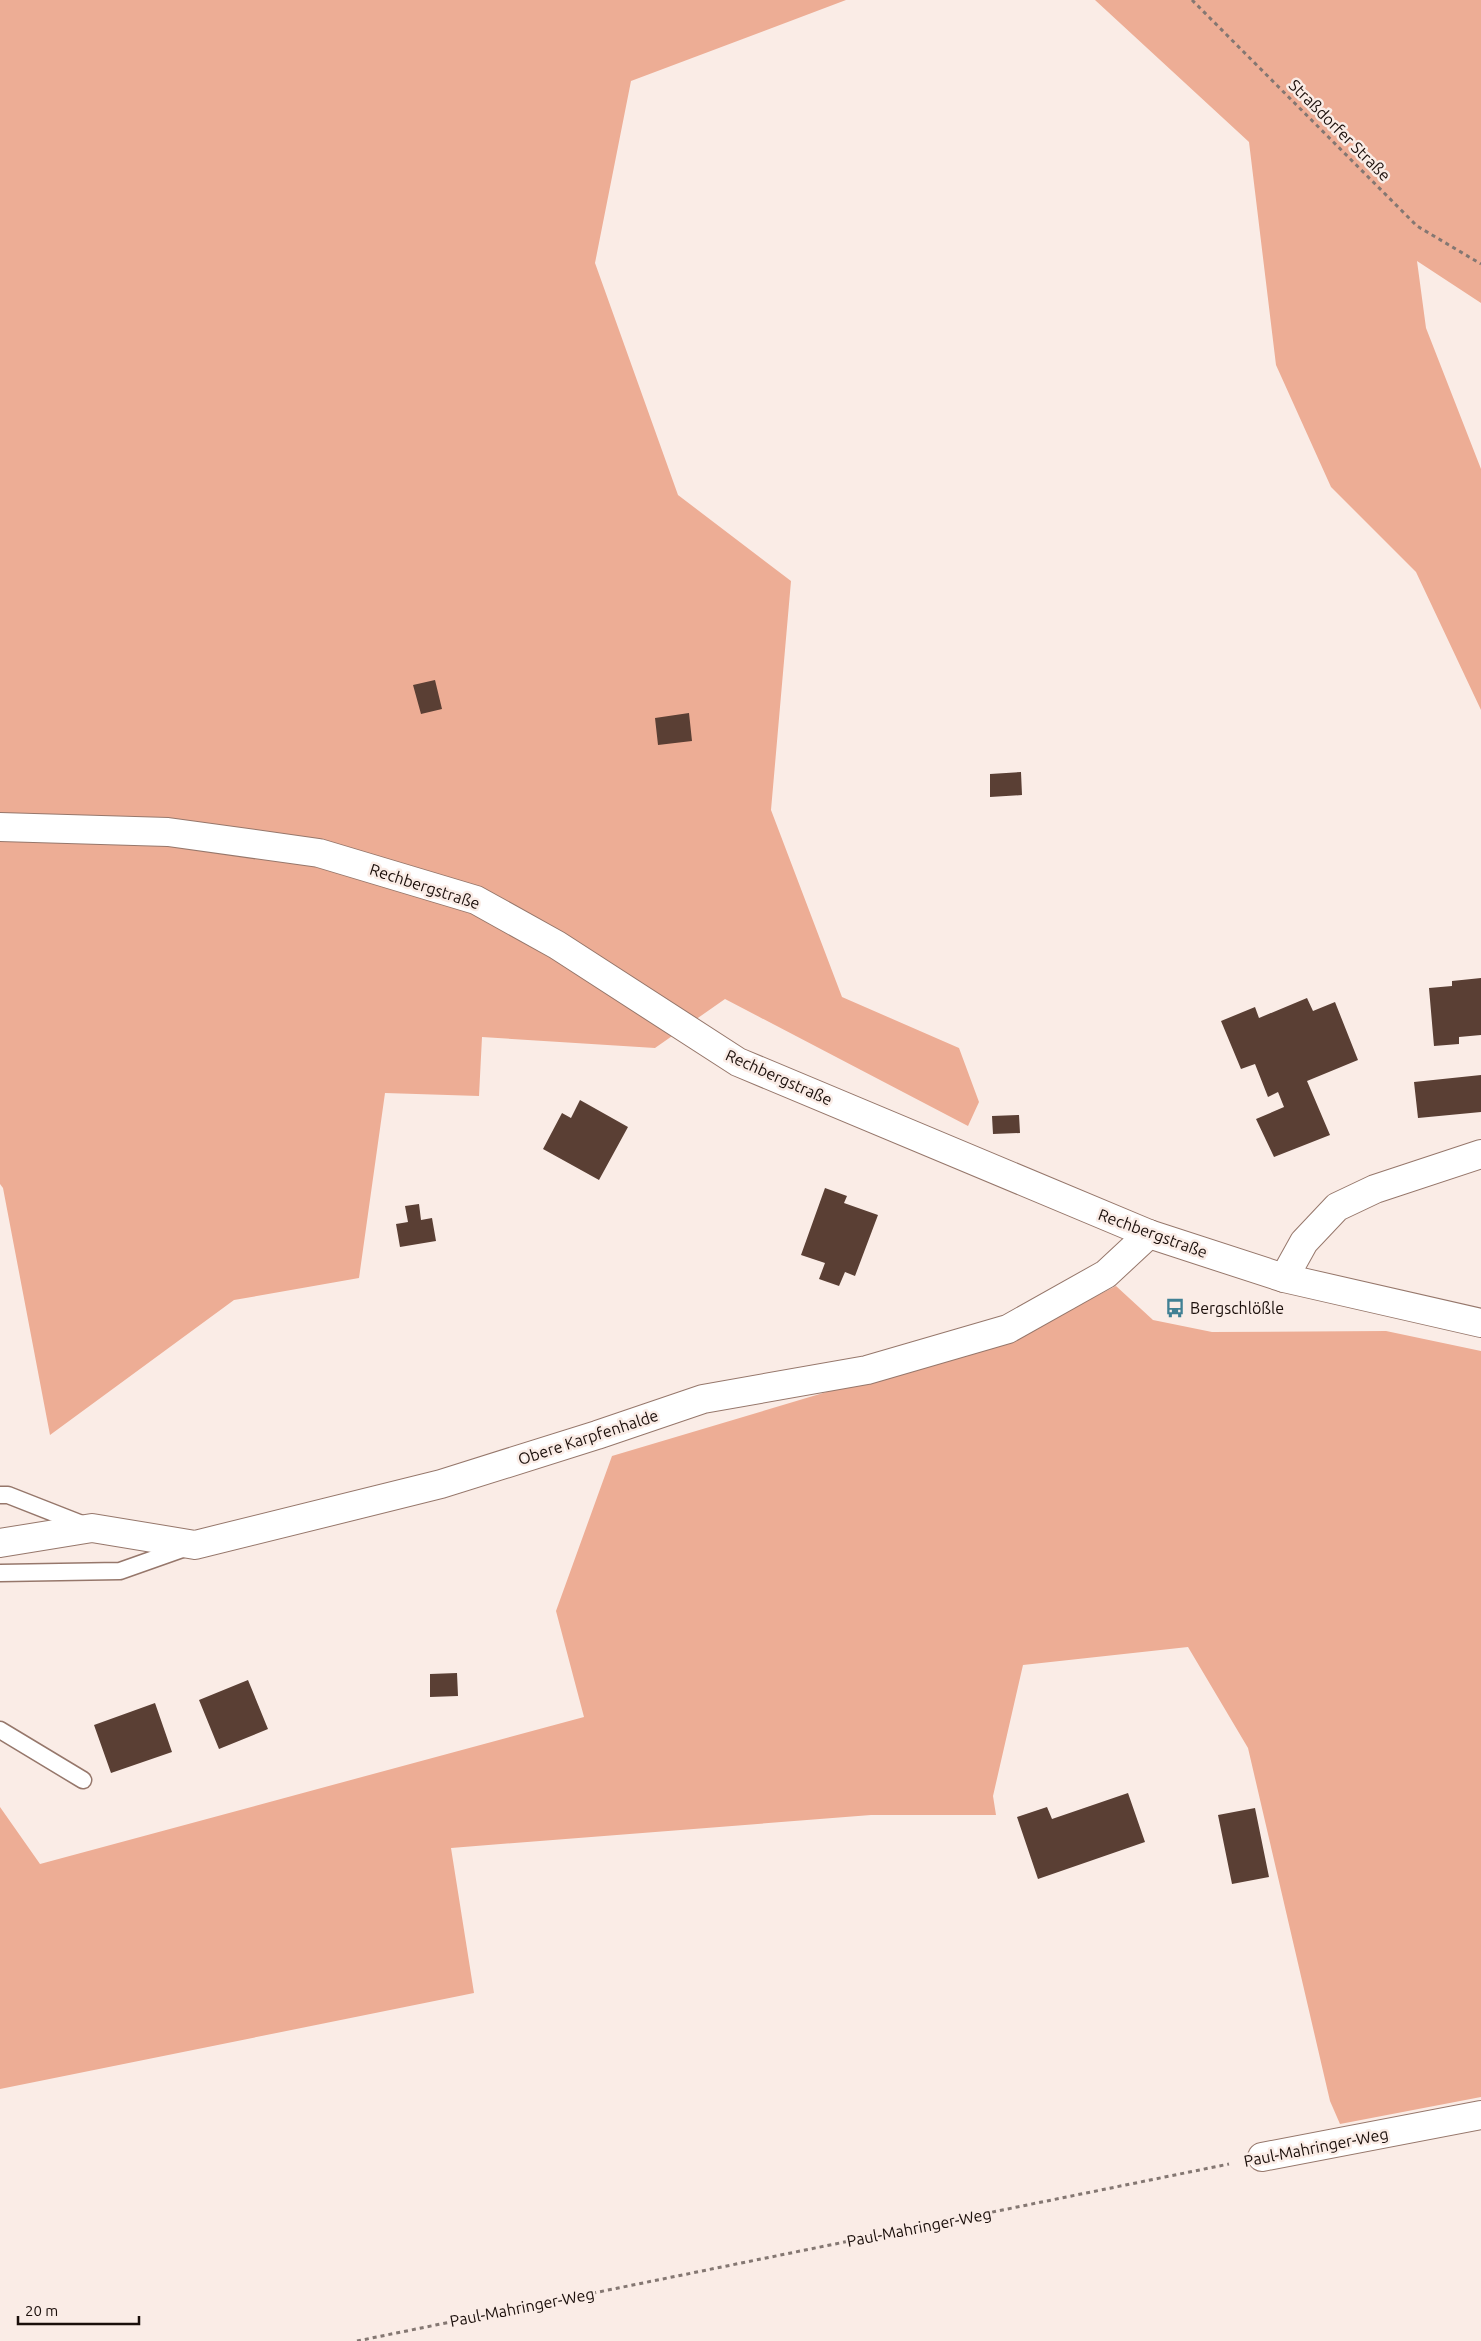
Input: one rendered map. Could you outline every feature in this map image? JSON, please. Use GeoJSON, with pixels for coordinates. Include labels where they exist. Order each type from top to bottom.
{"type":"FeatureCollection","features":[{"type":"Feature","properties":{"kind":"street","name":"Rechbergstraße"},"geometry":{"type":"LineString","coordinates":[[0,827],[168,832],[319,853],[476,900],[557,945],[738,1062],[1149,1234],[1284,1278],[1481,1323]]}},
{"type":"Feature","properties":{"kind":"street"},"geometry":{"type":"LineString","coordinates":[[1284,1278],[1304,1242],[1337,1208],[1375,1189],[1481,1154]]}},
{"type":"Feature","properties":{"kind":"street","name":"Obere Karpfenhalde"},"geometry":{"type":"LineString","coordinates":[[0,1543],[92,1528],[194,1545],[442,1484],[597,1436],[703,1399],[867,1370],[1008,1329],[1106,1274],[1149,1234]]}},
{"type":"Feature","properties":{"kind":"street","name":"Paul-Mahringer-Weg"},"geometry":{"type":"LineString","coordinates":[[1262,2157],[1481,2115]]}},
{"type":"Feature","properties":{"kind":"lane"},"geometry":{"type":"LineString","coordinates":[[0,1495],[8,1495],[92,1528]]}},
{"type":"Feature","properties":{"kind":"lane"},"geometry":{"type":"LineString","coordinates":[[0,1573],[120,1571],[194,1545]]}},
{"type":"Feature","properties":{"kind":"lane"},"geometry":{"type":"LineString","coordinates":[[0,1730],[83,1780]]}},
{"type":"Feature","properties":{"kind":"path","name":"Straßdorfer Straße"},"geometry":{"type":"LineString","coordinates":[[1192,0],[1417,226],[1481,264]]}},
{"type":"Feature","properties":{"kind":"path","name":"Paul-Mahringer-Weg"},"geometry":{"type":"LineString","coordinates":[[357,2341],[1262,2157]]}},
{"type":"Feature","properties":{"kind":"shaded area"},"geometry":{"type":"Polygon","coordinates":[[[0,0],[846,0],[631,81],[595,263],[678,495],[791,581],[771,810],[842,997],[959,1048],[979,1102],[968,1126],[725,999],[655,1048],[482,1037],[479,1096],[385,1093],[359,1278],[234,1300],[50,1435],[3,1188],[0,1184],[0,0]]]}},
{"type":"Feature","properties":{"kind":"shaded area"},"geometry":{"type":"Polygon","coordinates":[[[1095,0],[1481,0],[1481,303],[1417,261],[1426,328],[1481,469],[1481,710],[1416,572],[1331,487],[1276,365],[1249,142],[1095,0]]]}},
{"type":"Feature","properties":{"kind":"shaded area"},"geometry":{"type":"Polygon","coordinates":[[[1116,1286],[1153,1320],[1212,1332],[1386,1331],[1481,1351],[1481,2097],[1340,2124],[1330,2101],[1248,1748],[1188,1647],[1023,1665],[993,1796],[996,1815],[871,1815],[451,1848],[474,1993],[0,2089],[0,1807],[40,1864],[584,1717],[556,1611],[612,1456],[870,1379],[1078,1305],[1116,1286]]]}},
{"type":"Feature","properties":{"kind":"building"},"geometry":{"type":"Polygon","coordinates":[[[435,680],[442,709],[421,714],[413,685],[435,680]]]}},
{"type":"Feature","properties":{"kind":"building"},"geometry":{"type":"Polygon","coordinates":[[[689,713],[692,741],[658,745],[655,718],[689,713]]]}},
{"type":"Feature","properties":{"kind":"building"},"geometry":{"type":"Polygon","coordinates":[[[1021,772],[1022,795],[990,797],[990,774],[1021,772]]]}},
{"type":"Feature","properties":{"kind":"building"},"geometry":{"type":"Polygon","coordinates":[[[1481,978],[1481,1035],[1459,1037],[1459,1044],[1434,1046],[1429,988],[1452,986],[1452,981],[1481,978]]]}},
{"type":"Feature","properties":{"kind":"building"},"geometry":{"type":"Polygon","coordinates":[[[1307,998],[1313,1011],[1335,1002],[1358,1060],[1307,1081],[1330,1135],[1274,1157],[1256,1119],[1284,1107],[1278,1092],[1268,1097],[1255,1064],[1241,1069],[1221,1021],[1255,1007],[1259,1018],[1307,998]]]}},
{"type":"Feature","properties":{"kind":"building"},"geometry":{"type":"Polygon","coordinates":[[[1481,1075],[1481,1112],[1418,1118],[1414,1082],[1481,1075]]]}},
{"type":"Feature","properties":{"kind":"building"},"geometry":{"type":"Polygon","coordinates":[[[580,1100],[628,1127],[599,1180],[543,1149],[562,1113],[571,1118],[580,1100]]]}},
{"type":"Feature","properties":{"kind":"building"},"geometry":{"type":"Polygon","coordinates":[[[1019,1115],[1020,1133],[993,1134],[992,1116],[1019,1115]]]}},
{"type":"Feature","properties":{"kind":"building"},"geometry":{"type":"Polygon","coordinates":[[[825,1188],[847,1196],[844,1203],[878,1215],[855,1276],[845,1272],[839,1286],[819,1279],[825,1263],[801,1255],[825,1188]]]}},
{"type":"Feature","properties":{"kind":"building"},"geometry":{"type":"Polygon","coordinates":[[[419,1204],[421,1220],[432,1218],[436,1241],[400,1247],[396,1224],[408,1222],[405,1206],[419,1204]]]}},
{"type":"Feature","properties":{"kind":"building"},"geometry":{"type":"Polygon","coordinates":[[[457,1673],[458,1696],[430,1697],[430,1674],[457,1673]]]}},
{"type":"Feature","properties":{"kind":"building"},"geometry":{"type":"Polygon","coordinates":[[[248,1680],[268,1729],[219,1749],[199,1700],[248,1680]]]}},
{"type":"Feature","properties":{"kind":"building"},"geometry":{"type":"Polygon","coordinates":[[[155,1703],[172,1752],[111,1773],[94,1725],[155,1703]]]}},
{"type":"Feature","properties":{"kind":"building"},"geometry":{"type":"Polygon","coordinates":[[[1128,1793],[1145,1842],[1038,1879],[1017,1817],[1047,1807],[1052,1819],[1128,1793]]]}},
{"type":"Feature","properties":{"kind":"building"},"geometry":{"type":"Polygon","coordinates":[[[1255,1808],[1269,1877],[1232,1884],[1218,1815],[1255,1808]]]}},
{"type":"Feature","properties":{"kind":"place","name":"Bergschlößle"},"geometry":{"type":"Point","coordinates":[1175,1308]}}]}
